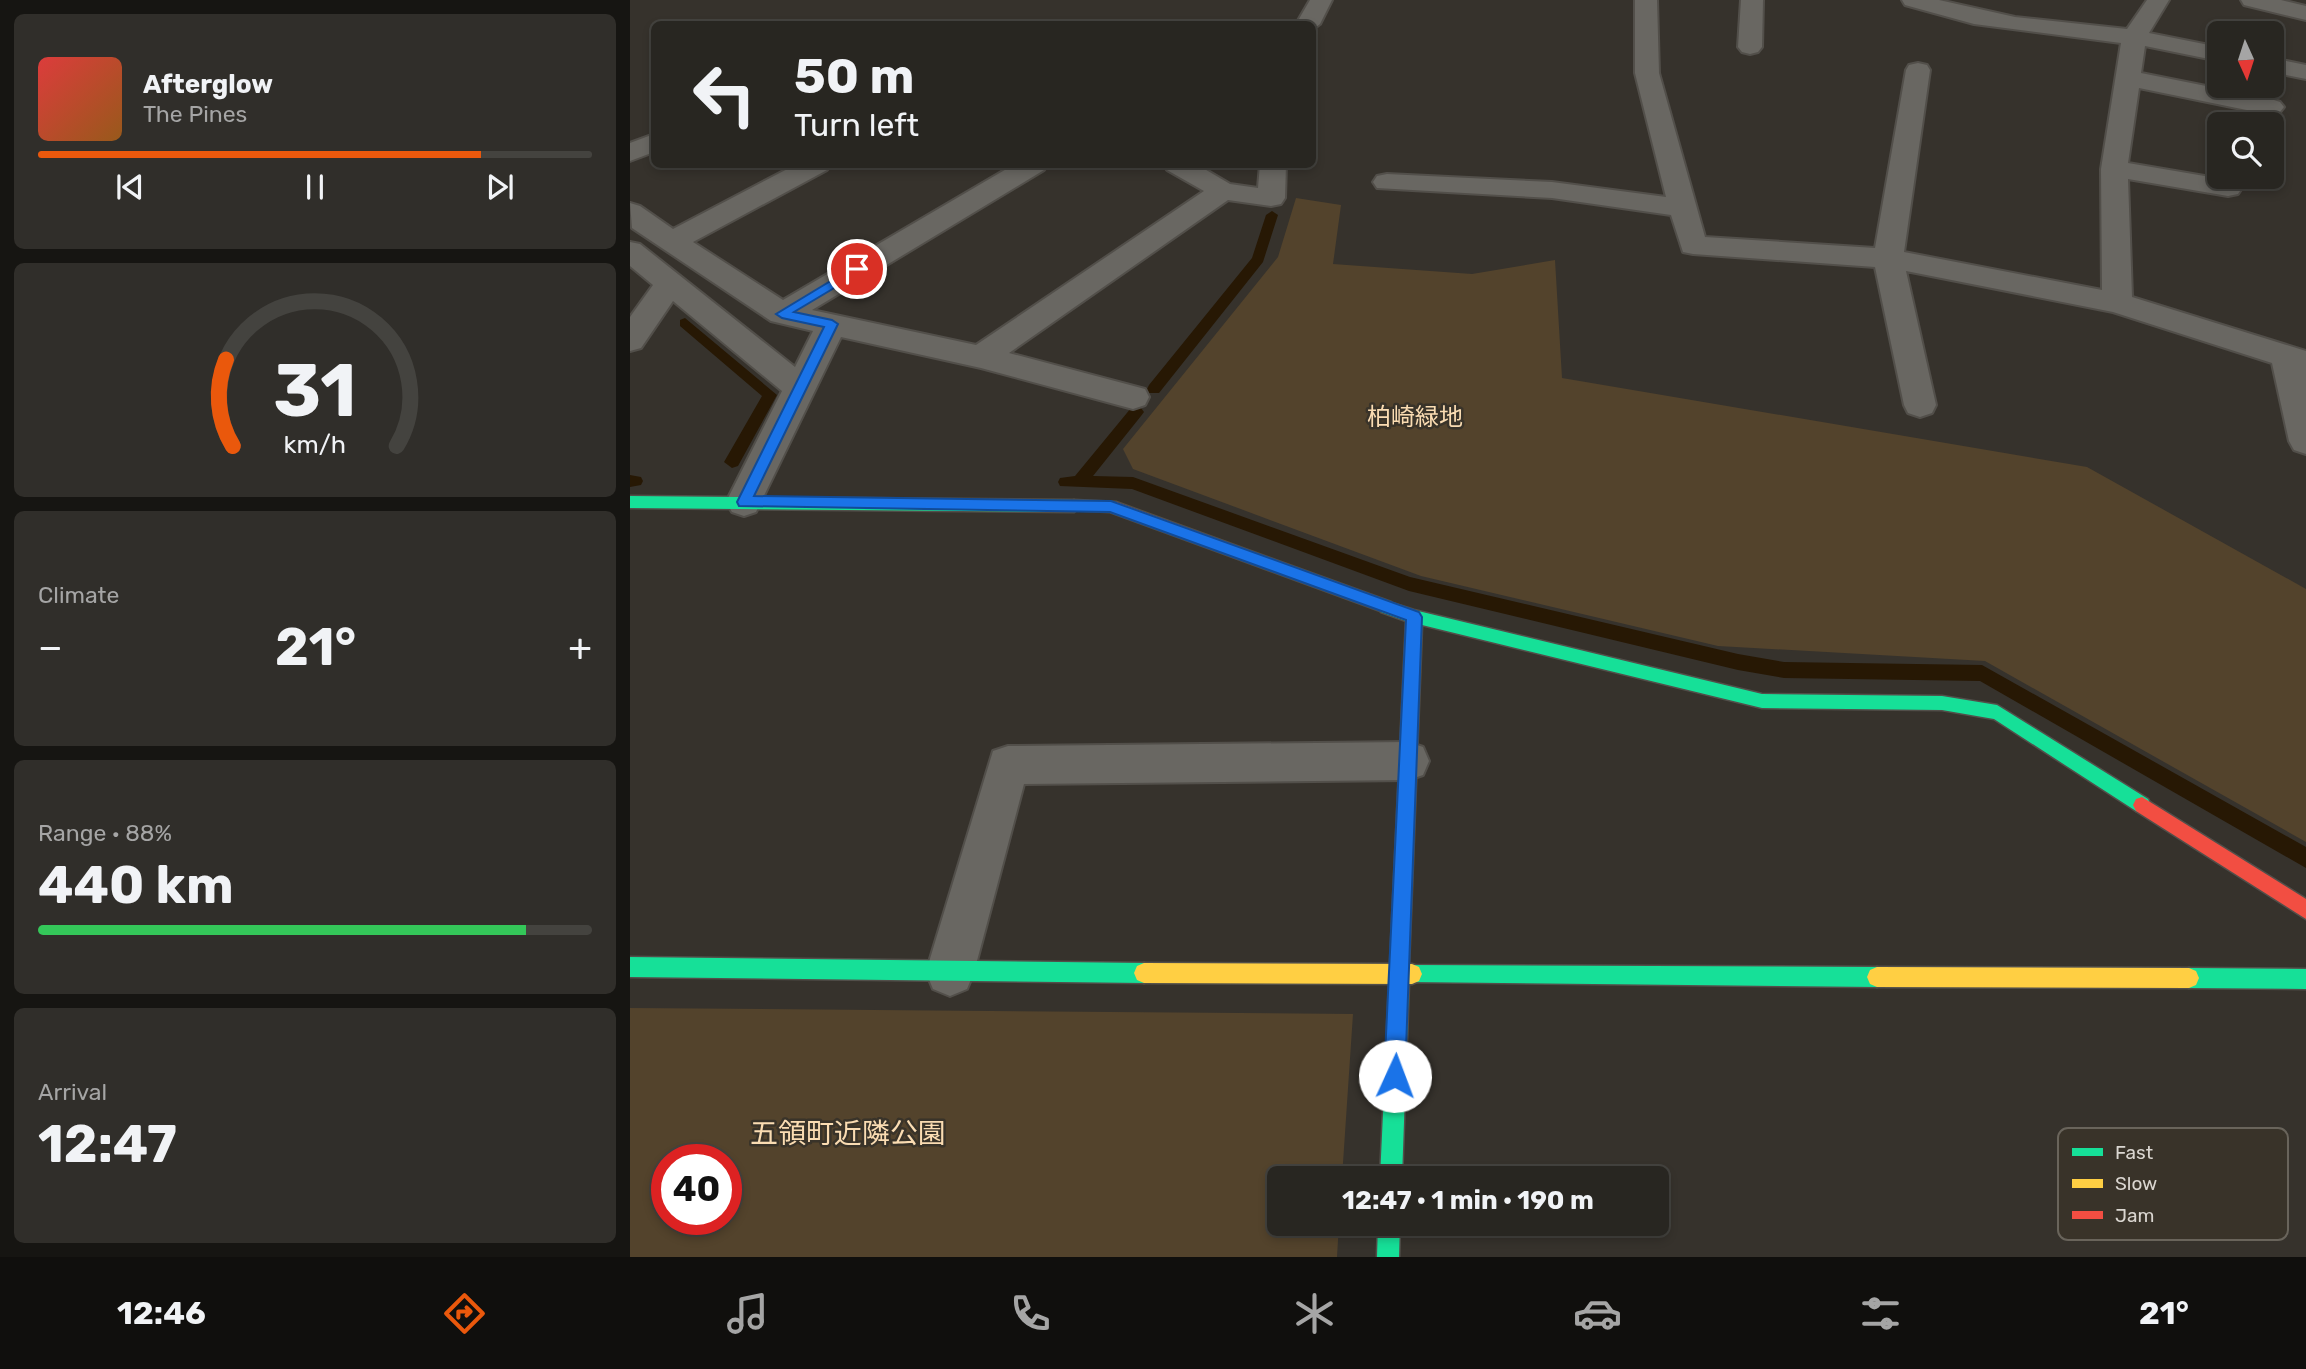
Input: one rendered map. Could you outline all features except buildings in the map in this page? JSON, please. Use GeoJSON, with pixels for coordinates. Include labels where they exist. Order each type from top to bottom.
{"type":"FeatureCollection","features":[{"type":"Feature","properties":{"kind":"street"},"geometry":{"type":"LineString","coordinates":[[1310,21],[1321,0]]}},
{"type":"Feature","properties":{"kind":"street"},"geometry":{"type":"LineString","coordinates":[[1646,0],[1647,73],[1693,246],[1888,258],[2118,303],[2296,358],[2306,441]]}},
{"type":"Feature","properties":{"kind":"street"},"geometry":{"type":"LineString","coordinates":[[1750,47],[1752,0]]}},
{"type":"Feature","properties":{"kind":"street"},"geometry":{"type":"LineString","coordinates":[[1913,0],[1974,17],[2134,37],[2207,52]]}},
{"type":"Feature","properties":{"kind":"street"},"geometry":{"type":"LineString","coordinates":[[2118,303],[2113,169],[2134,37],[2158,0]]}},
{"type":"Feature","properties":{"kind":"street"},"geometry":{"type":"LineString","coordinates":[[2252,0],[2306,13]]}},
{"type":"Feature","properties":{"kind":"street"},"geometry":{"type":"LineString","coordinates":[[2284,67],[2306,72]]}},
{"type":"Feature","properties":{"kind":"street"},"geometry":{"type":"LineString","coordinates":[[1918,70],[1888,258],[1920,405]]}},
{"type":"Feature","properties":{"kind":"street"},"geometry":{"type":"LineString","coordinates":[[2128,78],[2271,107]]}},
{"type":"Feature","properties":{"kind":"street"},"geometry":{"type":"LineString","coordinates":[[630,153],[651,143]]}},
{"type":"Feature","properties":{"kind":"street"},"geometry":{"type":"LineString","coordinates":[[672,241],[810,168]]}},
{"type":"Feature","properties":{"kind":"street"},"geometry":{"type":"LineString","coordinates":[[782,314],[1028,168]]}},
{"type":"Feature","properties":{"kind":"street"},"geometry":{"type":"LineString","coordinates":[[1183,168],[1223,191],[1271,198],[1273,168]]}},
{"type":"Feature","properties":{"kind":"street"},"geometry":{"type":"LineString","coordinates":[[2113,169],[2207,185]]}},
{"type":"Feature","properties":{"kind":"street"},"geometry":{"type":"LineString","coordinates":[[1387,183],[1552,190],[1683,208]]}},
{"type":"Feature","properties":{"kind":"street"},"geometry":{"type":"LineString","coordinates":[[982,357],[1223,191]]}},
{"type":"Feature","properties":{"kind":"street"},"geometry":{"type":"LineString","coordinates":[[630,212],[782,314],[982,357],[1133,397]]}},
{"type":"Feature","properties":{"kind":"street"},"geometry":{"type":"LineString","coordinates":[[630,251],[800,388]]}},
{"type":"Feature","properties":{"kind":"street"},"geometry":{"type":"LineString","coordinates":[[630,340],[670,283]]}},
{"type":"Feature","properties":{"kind":"street"},"geometry":{"type":"LineString","coordinates":[[744,502],[832,324]]}},
{"type":"Feature","properties":{"kind":"street"},"geometry":{"type":"LineString","coordinates":[[630,502],[1111,506],[1414,617],[1762,701],[1942,703],[1997,712],[2306,910]]}},
{"type":"Feature","properties":{"kind":"street"},"geometry":{"type":"LineString","coordinates":[[1391,1166],[1414,617]]}},
{"type":"Feature","properties":{"kind":"street"},"geometry":{"type":"LineString","coordinates":[[950,972],[1008,765],[1408,761]]}},
{"type":"Feature","properties":{"kind":"street"},"geometry":{"type":"LineString","coordinates":[[630,967],[950,972],[2306,979]]}},
{"type":"Feature","properties":{"kind":"street"},"geometry":{"type":"LineString","coordinates":[[1388,1257],[1389,1236]]}},
{"type":"Feature","properties":{"kind":"green space","name":"柏崎緑地"},"geometry":{"type":"Polygon","coordinates":[[[1296,198],[1341,205],[1333,264],[1472,274],[1555,260],[1562,378],[2087,467],[2306,589],[2306,842],[1985,661],[1718,646],[1421,576],[1133,469],[1123,449],[1278,257],[1296,198]]]}},
{"type":"Feature","properties":{"kind":"green space","name":"五領町近隣公園"},"geometry":{"type":"Polygon","coordinates":[[[630,1008],[1353,1014],[1343,1166],[1267,1166],[1267,1236],[1338,1236],[1337,1257],[630,1257],[630,1008]]]}},
{"type":"Feature","properties":{"kind":"waterway"},"geometry":{"type":"LineString","coordinates":[[1154,389],[1258,259],[1272,215]]}},
{"type":"Feature","properties":{"kind":"waterway"},"geometry":{"type":"LineString","coordinates":[[685,323],[770,395],[732,462]]}},
{"type":"Feature","properties":{"kind":"waterway"},"geometry":{"type":"LineString","coordinates":[[1079,482],[1136,412]]}},
{"type":"Feature","properties":{"kind":"waterway"},"geometry":{"type":"LineString","coordinates":[[630,481],[635,481]]}},
{"type":"Feature","properties":{"kind":"waterway"},"geometry":{"type":"LineString","coordinates":[[1066,482],[1133,483],[1409,584],[1738,662],[1784,670],[1982,673],[2306,858]]}},
{"type":"Feature","properties":{"kind":"traffic: fast"},"geometry":{"type":"LineString","coordinates":[[630,502],[1074,506]]}},
{"type":"Feature","properties":{"kind":"traffic: fast"},"geometry":{"type":"LineString","coordinates":[[1386,607],[1414,617],[1762,701],[1942,703],[1997,712],[2142,805]]}},
{"type":"Feature","properties":{"kind":"traffic: fast"},"geometry":{"type":"LineString","coordinates":[[1391,1166],[1414,617]]}},
{"type":"Feature","properties":{"kind":"traffic: fast"},"geometry":{"type":"LineString","coordinates":[[630,967],[1144,973]]}},
{"type":"Feature","properties":{"kind":"traffic: fast"},"geometry":{"type":"LineString","coordinates":[[1412,974],[1877,977]]}},
{"type":"Feature","properties":{"kind":"traffic: fast"},"geometry":{"type":"LineString","coordinates":[[2189,978],[2306,979]]}},
{"type":"Feature","properties":{"kind":"traffic: fast"},"geometry":{"type":"LineString","coordinates":[[1388,1257],[1389,1236]]}},
{"type":"Feature","properties":{"kind":"traffic: slow"},"geometry":{"type":"LineString","coordinates":[[1144,973],[1412,974]]}},
{"type":"Feature","properties":{"kind":"traffic: slow"},"geometry":{"type":"LineString","coordinates":[[1877,977],[2189,978]]}},
{"type":"Feature","properties":{"kind":"traffic: jam"},"geometry":{"type":"LineString","coordinates":[[1074,506],[1111,506],[1386,607]]}},
{"type":"Feature","properties":{"kind":"traffic: jam"},"geometry":{"type":"LineString","coordinates":[[2142,805],[2306,910]]}},
{"type":"Feature","properties":{"kind":"route"},"geometry":{"type":"LineString","coordinates":[[857,269],[782,314],[832,324],[744,502],[1111,506],[1414,617],[1395,1076]]}}]}
